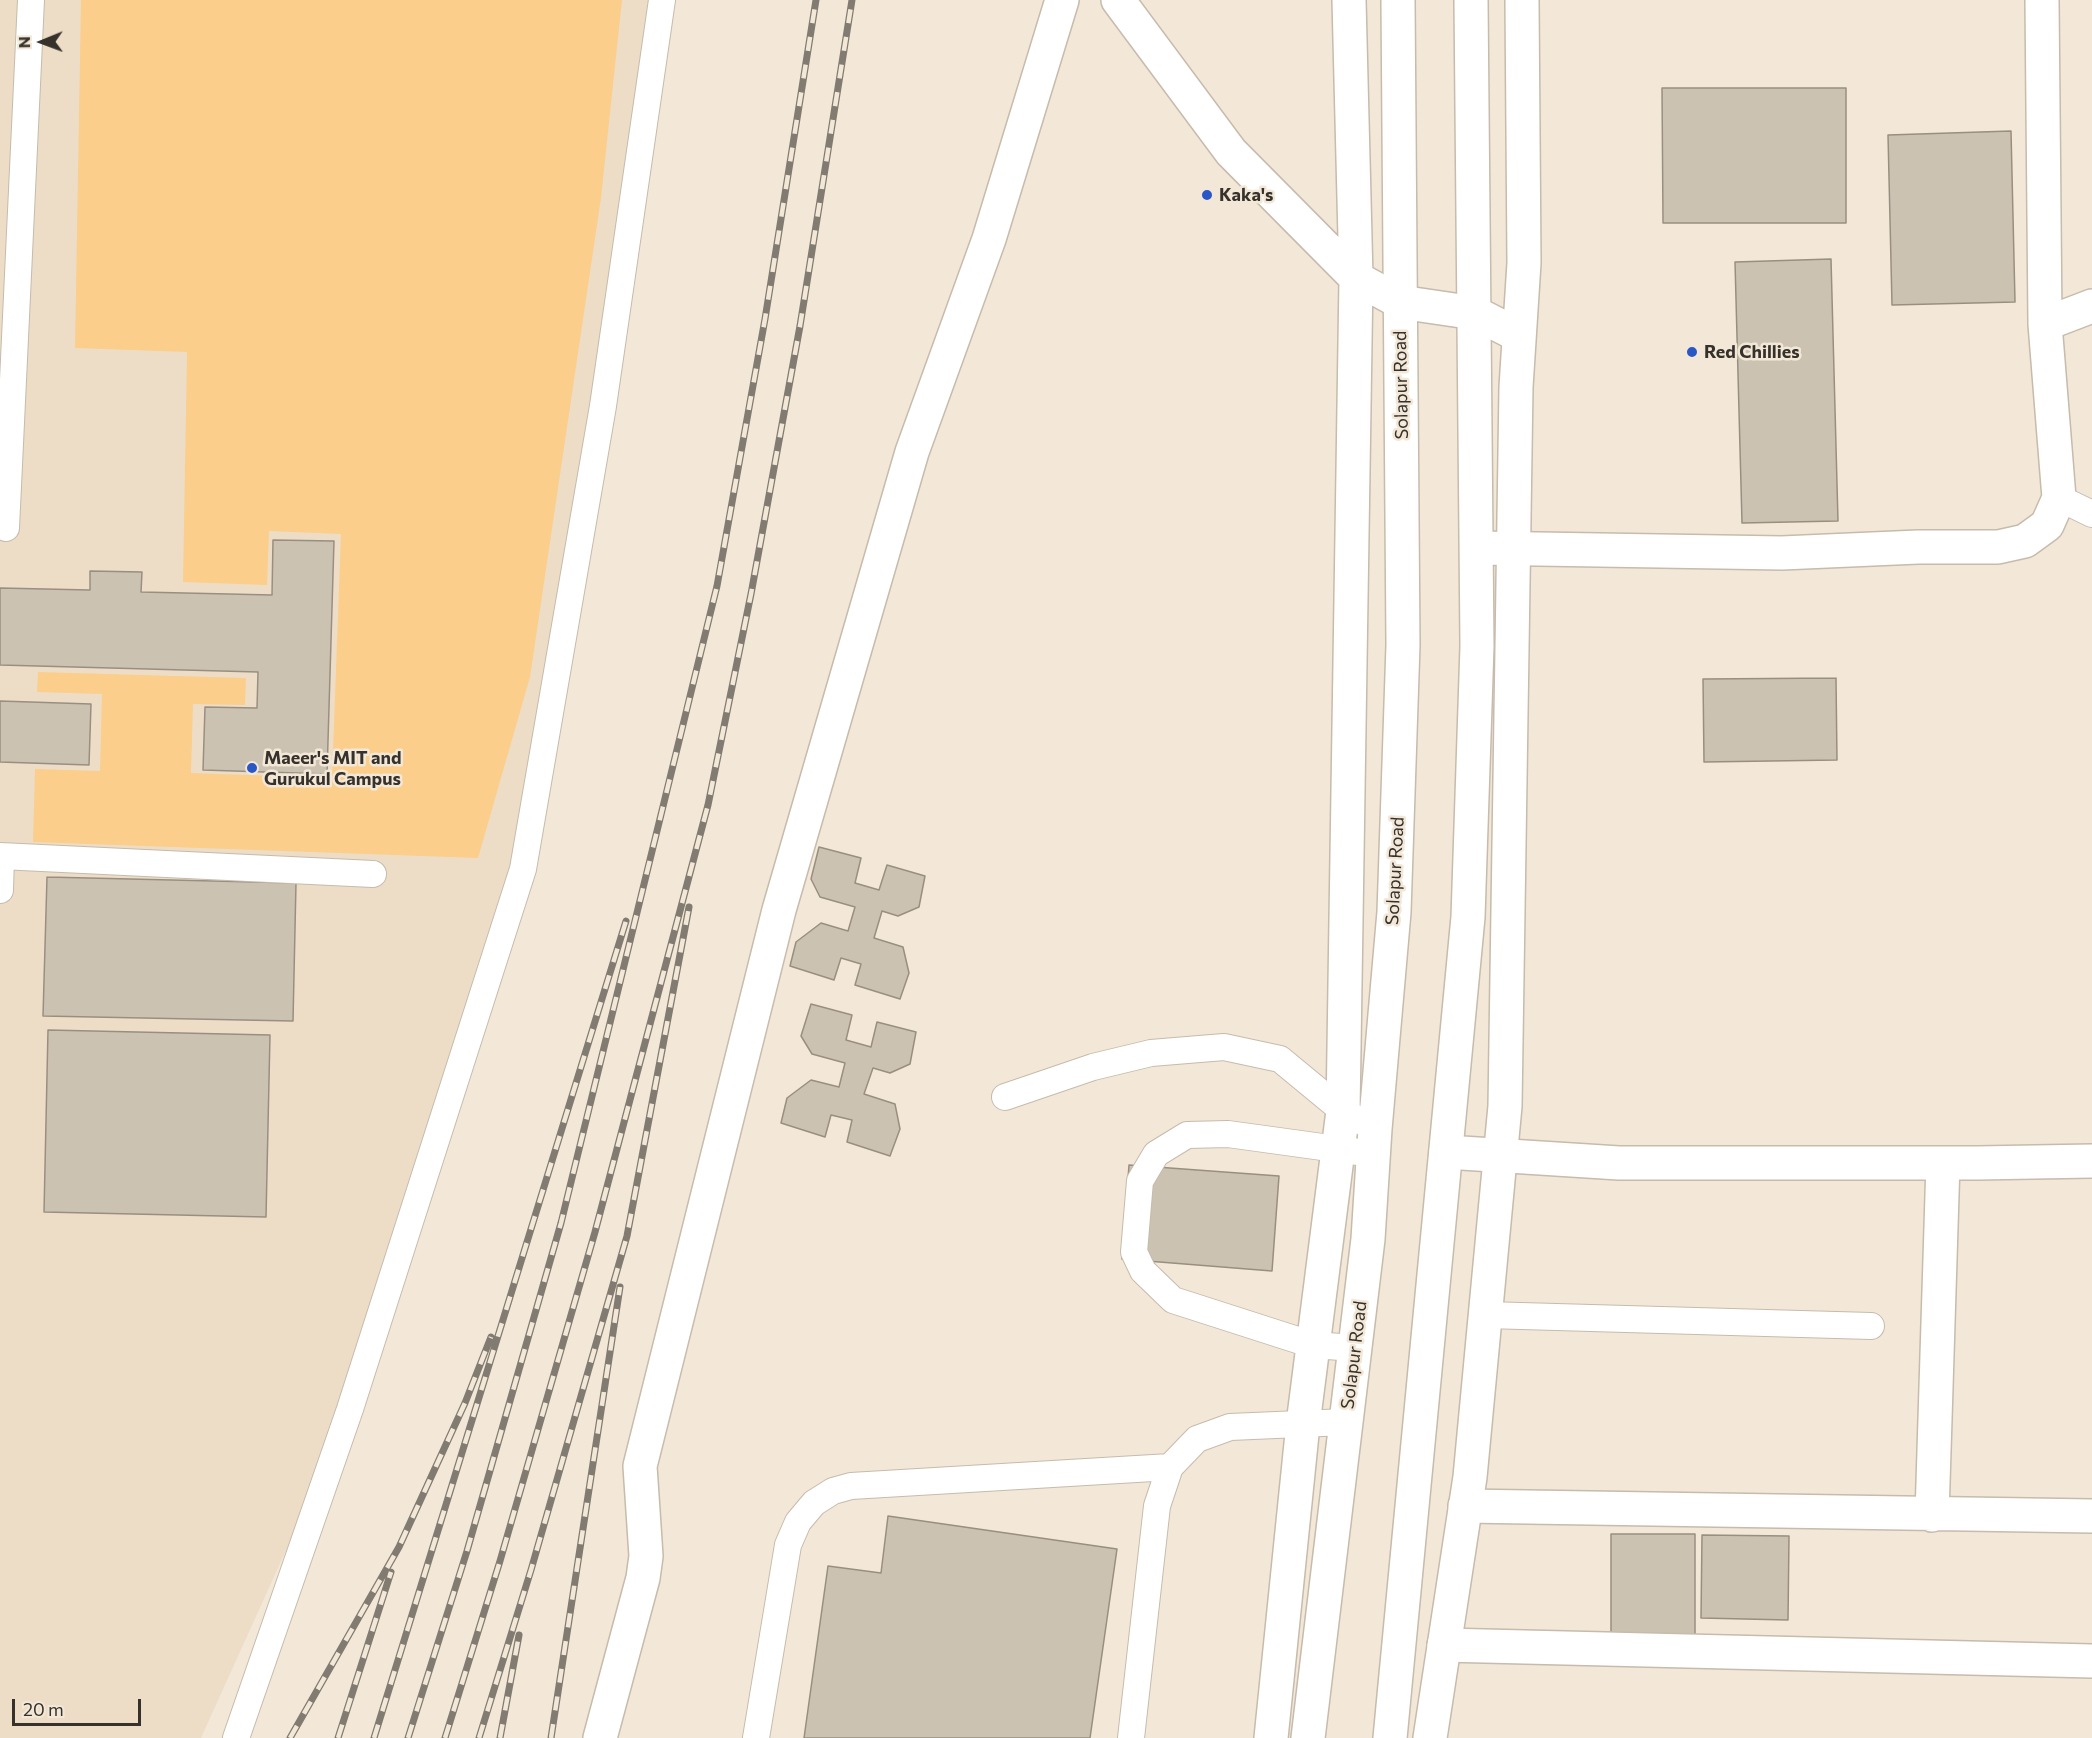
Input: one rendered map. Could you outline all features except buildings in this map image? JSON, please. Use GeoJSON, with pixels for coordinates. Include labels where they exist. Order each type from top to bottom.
{"type":"FeatureCollection","features":[{"type":"Feature","properties":{"kind":"main road"},"geometry":{"type":"LineString","coordinates":[[600,1738],[643,1578],[646,1556],[640,1466],[778,910],[912,452],[989,239],[1062,0]]}},
{"type":"Feature","properties":{"kind":"main road"},"geometry":{"type":"LineString","coordinates":[[1118,0],[1231,152],[1356,278],[1400,302],[1474,313],[1518,336]]}},
{"type":"Feature","properties":{"kind":"main road"},"geometry":{"type":"LineString","coordinates":[[1271,1738],[1303,1424],[1343,1111],[1356,278],[1349,0]]}},
{"type":"Feature","properties":{"kind":"main road","name":"Solapur Road"},"geometry":{"type":"LineString","coordinates":[[1308,1738],[1368,1239],[1394,912],[1403,645],[1398,0]]}},
{"type":"Feature","properties":{"kind":"main road"},"geometry":{"type":"LineString","coordinates":[[1390,1738],[1468,916],[1478,646],[1471,0]]}},
{"type":"Feature","properties":{"kind":"main road"},"geometry":{"type":"LineString","coordinates":[[1430,1738],[1465,1506],[1506,1106],[1513,548],[1518,336],[1524,263],[1522,0]]}},
{"type":"Feature","properties":{"kind":"main road"},"geometry":{"type":"LineString","coordinates":[[1476,548],[1782,553],[1918,547],[1998,547],[2025,541],[2047,525],[2060,498],[2045,324],[2042,0]]}},
{"type":"Feature","properties":{"kind":"main road"},"geometry":{"type":"LineString","coordinates":[[2045,324],[2092,306]]}},
{"type":"Feature","properties":{"kind":"main road"},"geometry":{"type":"LineString","coordinates":[[1446,1152],[1619,1163],[2092,1161]]}},
{"type":"Feature","properties":{"kind":"main road"},"geometry":{"type":"LineString","coordinates":[[1932,1515],[1943,1163]]}},
{"type":"Feature","properties":{"kind":"main road"},"geometry":{"type":"LineString","coordinates":[[1465,1506],[2092,1516]]}},
{"type":"Feature","properties":{"kind":"main road"},"geometry":{"type":"LineString","coordinates":[[1444,1645],[2092,1661]]}},
{"type":"Feature","properties":{"kind":"lane"},"geometry":{"type":"LineString","coordinates":[[6,528],[31,0]]}},
{"type":"Feature","properties":{"kind":"lane"},"geometry":{"type":"LineString","coordinates":[[236,1738],[350,1409],[523,869],[603,406],[662,0]]}},
{"type":"Feature","properties":{"kind":"lane"},"geometry":{"type":"LineString","coordinates":[[2060,498],[2092,514]]}},
{"type":"Feature","properties":{"kind":"lane"},"geometry":{"type":"LineString","coordinates":[[0,890],[1,856],[373,874]]}},
{"type":"Feature","properties":{"kind":"lane"},"geometry":{"type":"LineString","coordinates":[[1005,1097],[1093,1067],[1151,1053],[1224,1047],[1280,1059],[1343,1111],[1374,1142]]}},
{"type":"Feature","properties":{"kind":"lane"},"geometry":{"type":"LineString","coordinates":[[1355,1348],[1313,1345],[1173,1300],[1143,1271],[1134,1252],[1140,1181],[1156,1154],[1187,1135],[1228,1134],[1338,1149],[1374,1142]]}},
{"type":"Feature","properties":{"kind":"lane"},"geometry":{"type":"LineString","coordinates":[[1486,1316],[1871,1326]]}},
{"type":"Feature","properties":{"kind":"lane"},"geometry":{"type":"LineString","coordinates":[[1131,1738],[1157,1506],[1170,1467],[1197,1439],[1230,1427],[1346,1422]]}},
{"type":"Feature","properties":{"kind":"lane"},"geometry":{"type":"LineString","coordinates":[[756,1738],[788,1545],[798,1522],[814,1503],[833,1491],[851,1486],[1170,1467]]}},
{"type":"Feature","properties":{"kind":"shaded area","name":"Maeer's MIT and Gurukul Campus"},"geometry":{"type":"Polygon","coordinates":[[[0,0],[659,0],[523,869],[350,1409],[201,1738],[0,1738],[0,0]]]}},
{"type":"Feature","properties":{"kind":"shaded area"},"geometry":{"type":"Polygon","coordinates":[[[81,0],[622,0],[601,198],[530,677],[478,858],[33,842],[35,769],[100,771],[102,694],[37,692],[38,672],[246,678],[245,705],[193,704],[191,773],[332,778],[341,534],[269,531],[267,585],[183,582],[187,352],[75,348],[81,0]]]}},
{"type":"Feature","properties":{"kind":"railway"},"geometry":{"type":"LineString","coordinates":[[408,1738],[467,1551],[561,1223],[717,586],[765,319],[816,0]]}},
{"type":"Feature","properties":{"kind":"railway"},"geometry":{"type":"LineString","coordinates":[[445,1738],[500,1561],[595,1232],[708,805],[751,594],[800,326],[852,0]]}},
{"type":"Feature","properties":{"kind":"railway"},"geometry":{"type":"LineString","coordinates":[[479,1738],[531,1570],[627,1236],[689,907]]}},
{"type":"Feature","properties":{"kind":"railway"},"geometry":{"type":"LineString","coordinates":[[374,1738],[626,921]]}},
{"type":"Feature","properties":{"kind":"railway"},"geometry":{"type":"LineString","coordinates":[[551,1738],[620,1287]]}},
{"type":"Feature","properties":{"kind":"railway"},"geometry":{"type":"LineString","coordinates":[[290,1738],[399,1547],[465,1403],[491,1337]]}},
{"type":"Feature","properties":{"kind":"railway"},"geometry":{"type":"LineString","coordinates":[[338,1738],[391,1572]]}},
{"type":"Feature","properties":{"kind":"railway"},"geometry":{"type":"LineString","coordinates":[[500,1738],[519,1635]]}},
{"type":"Feature","properties":{"kind":"place","name":"Kaka's"},"geometry":{"type":"Point","coordinates":[1207,195]}},
{"type":"Feature","properties":{"kind":"place","name":"Red Chillies"},"geometry":{"type":"Point","coordinates":[1692,352]}},
{"type":"Feature","properties":{"kind":"place","name":"Maeer's MIT and Gurukul Campus"},"geometry":{"type":"Point","coordinates":[252,768]}}]}
